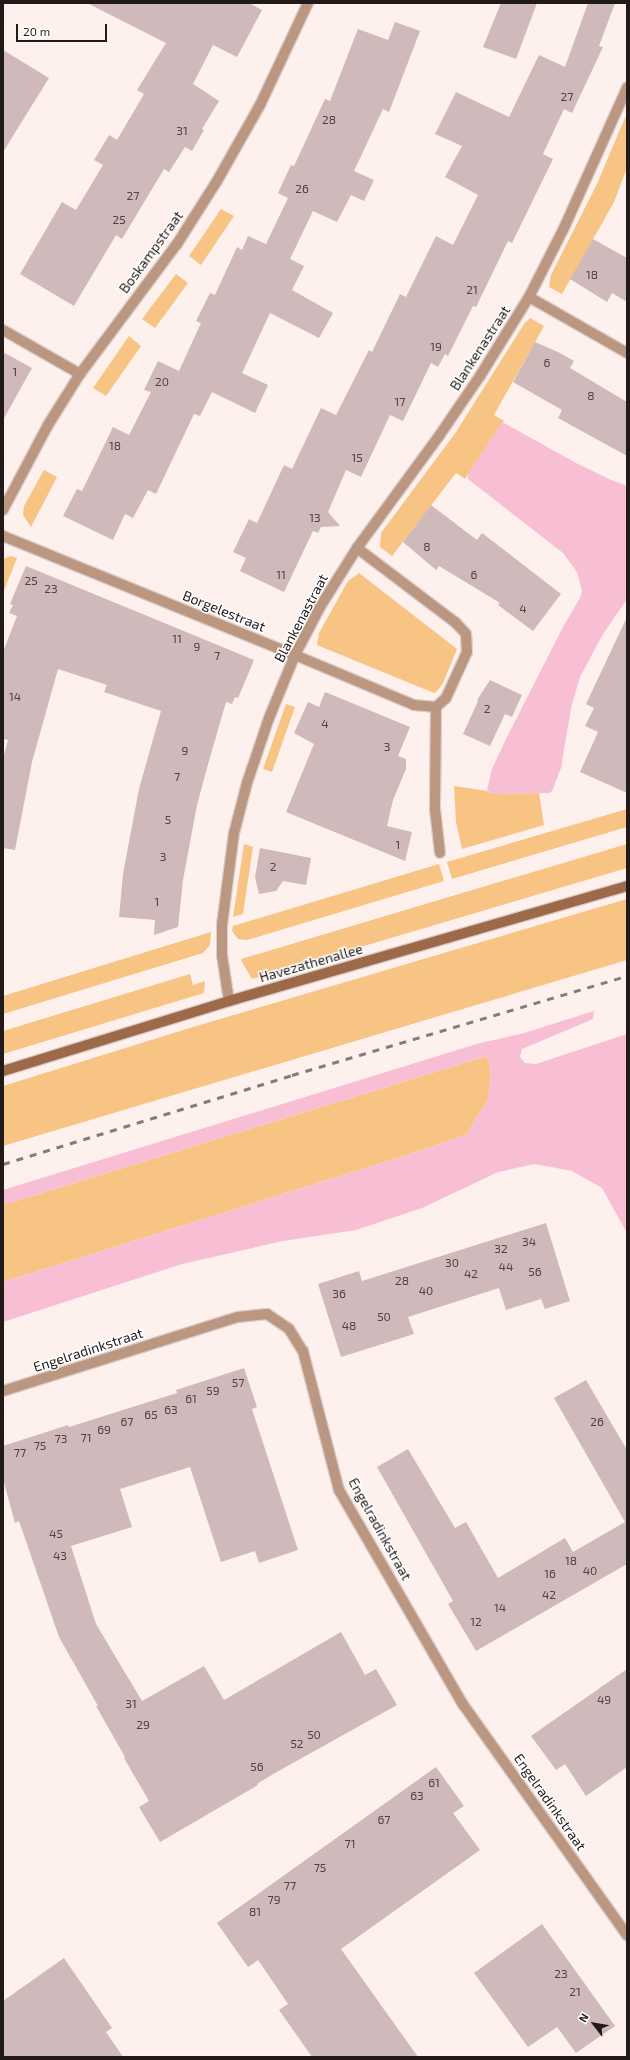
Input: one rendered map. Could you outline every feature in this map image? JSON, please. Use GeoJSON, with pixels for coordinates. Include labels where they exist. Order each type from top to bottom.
{"type":"FeatureCollection","features":[{"type":"Feature","properties":{"kind":"main road","name":"Havezathenallee"},"geometry":{"type":"LineString","coordinates":[[3,1071],[230,1001],[627,886]]}},
{"type":"Feature","properties":{"kind":"street","name":"Boskampstraat"},"geometry":{"type":"LineString","coordinates":[[3,510],[48,425],[80,374],[177,244],[216,181],[260,105],[308,3]]}},
{"type":"Feature","properties":{"kind":"street","name":"Blankenastraat"},"geometry":{"type":"LineString","coordinates":[[230,1001],[222,955],[222,925],[234,833],[269,718],[296,655],[320,607],[357,548],[439,436],[480,376],[529,297],[564,228],[627,88]]}},
{"type":"Feature","properties":{"kind":"street"},"geometry":{"type":"LineString","coordinates":[[529,297],[627,353]]}},
{"type":"Feature","properties":{"kind":"street"},"geometry":{"type":"LineString","coordinates":[[3,330],[80,374]]}},
{"type":"Feature","properties":{"kind":"street","name":"Borgelestraat"},"geometry":{"type":"LineString","coordinates":[[3,536],[296,655],[414,705],[436,707]]}},
{"type":"Feature","properties":{"kind":"street"},"geometry":{"type":"LineString","coordinates":[[357,548],[455,622],[466,634],[467,652],[446,698],[436,707],[435,809],[440,853]]}},
{"type":"Feature","properties":{"kind":"street","name":"Engelradinkstraat"},"geometry":{"type":"LineString","coordinates":[[3,1391],[238,1317],[267,1314],[289,1329],[302,1351],[339,1490],[462,1703],[627,1935]]}},
{"type":"Feature","properties":{"kind":"shaded area"},"geometry":{"type":"Polygon","coordinates":[[[627,113],[627,168],[614,202],[562,294],[549,287],[551,275],[597,184],[627,113]]]}},
{"type":"Feature","properties":{"kind":"shaded area"},"geometry":{"type":"Polygon","coordinates":[[[221,209],[234,216],[201,265],[189,256],[221,209]]]}},
{"type":"Feature","properties":{"kind":"shaded area"},"geometry":{"type":"Polygon","coordinates":[[[176,274],[188,283],[155,328],[142,319],[176,274]]]}},
{"type":"Feature","properties":{"kind":"shaded area"},"geometry":{"type":"Polygon","coordinates":[[[530,318],[544,326],[494,415],[504,421],[465,479],[456,473],[392,556],[380,547],[381,533],[456,432],[524,324],[530,318]]]}},
{"type":"Feature","properties":{"kind":"shaded area"},"geometry":{"type":"Polygon","coordinates":[[[129,336],[141,346],[106,396],[93,388],[129,336]]]}},
{"type":"Feature","properties":{"kind":"shaded area"},"geometry":{"type":"Polygon","coordinates":[[[504,423],[576,463],[627,486],[627,599],[603,634],[580,677],[571,708],[561,768],[552,791],[549,793],[492,794],[487,790],[492,769],[507,737],[563,627],[580,598],[582,591],[577,572],[563,553],[468,479],[468,474],[501,424],[504,423]]]}},
{"type":"Feature","properties":{"kind":"shaded area"},"geometry":{"type":"Polygon","coordinates":[[[44,470],[57,477],[31,527],[23,515],[24,506],[44,470]]]}},
{"type":"Feature","properties":{"kind":"shaded area"},"geometry":{"type":"Polygon","coordinates":[[[11,556],[17,558],[3,593],[3,559],[11,556]]]}},
{"type":"Feature","properties":{"kind":"shaded area"},"geometry":{"type":"Polygon","coordinates":[[[359,573],[457,649],[443,683],[434,693],[317,645],[319,633],[348,581],[359,573]]]}},
{"type":"Feature","properties":{"kind":"shaded area"},"geometry":{"type":"Polygon","coordinates":[[[286,704],[295,707],[272,772],[263,769],[286,704]]]}},
{"type":"Feature","properties":{"kind":"shaded area"},"geometry":{"type":"Polygon","coordinates":[[[454,786],[487,791],[492,794],[539,793],[544,825],[462,849],[456,822],[454,786]]]}},
{"type":"Feature","properties":{"kind":"shaded area"},"geometry":{"type":"Polygon","coordinates":[[[627,809],[627,827],[452,879],[447,862],[627,809]]]}},
{"type":"Feature","properties":{"kind":"shaded area"},"geometry":{"type":"Polygon","coordinates":[[[244,844],[253,847],[243,914],[233,917],[244,844]]]}},
{"type":"Feature","properties":{"kind":"shaded area"},"geometry":{"type":"Polygon","coordinates":[[[627,844],[627,868],[252,979],[241,959],[627,844]]]}},
{"type":"Feature","properties":{"kind":"shaded area"},"geometry":{"type":"Polygon","coordinates":[[[439,864],[444,881],[247,940],[238,939],[232,931],[233,926],[439,864]]]}},
{"type":"Feature","properties":{"kind":"shaded area"},"geometry":{"type":"Polygon","coordinates":[[[627,899],[627,960],[3,1146],[3,1086],[193,1027],[627,899]]]}},
{"type":"Feature","properties":{"kind":"shaded area"},"geometry":{"type":"Polygon","coordinates":[[[211,932],[210,945],[203,953],[3,1014],[3,996],[211,932]]]}},
{"type":"Feature","properties":{"kind":"shaded area"},"geometry":{"type":"Polygon","coordinates":[[[190,974],[193,985],[205,981],[204,993],[3,1054],[3,1031],[190,974]]]}},
{"type":"Feature","properties":{"kind":"shaded area"},"geometry":{"type":"Polygon","coordinates":[[[594,1011],[593,1019],[522,1049],[520,1057],[525,1063],[536,1064],[627,1034],[627,1233],[602,1188],[572,1171],[535,1164],[498,1172],[422,1208],[356,1230],[283,1241],[182,1264],[3,1322],[3,1282],[407,1155],[466,1135],[488,1100],[491,1073],[487,1056],[3,1205],[3,1190],[480,1043],[521,1034],[594,1011]]]}},
{"type":"Feature","properties":{"kind":"shaded area"},"geometry":{"type":"Polygon","coordinates":[[[487,1056],[491,1073],[488,1100],[466,1135],[407,1155],[3,1282],[3,1205],[487,1056]]]}},
{"type":"Feature","properties":{"kind":"building"},"geometry":{"type":"Polygon","coordinates":[[[87,3],[249,3],[262,10],[237,57],[213,45],[193,84],[219,101],[202,129],[204,130],[192,151],[185,147],[169,172],[164,169],[122,239],[116,235],[74,306],[20,274],[62,202],[76,210],[103,165],[94,160],[109,135],[117,140],[144,94],[137,90],[166,43],[87,3]]]}},
{"type":"Feature","properties":{"kind":"building"},"geometry":{"type":"Polygon","coordinates":[[[501,3],[537,3],[516,59],[483,47],[501,3]]]}},
{"type":"Feature","properties":{"kind":"building"},"geometry":{"type":"Polygon","coordinates":[[[588,3],[615,3],[599,46],[603,47],[572,113],[564,109],[543,154],[553,159],[512,243],[508,241],[476,307],[473,306],[448,356],[445,354],[438,367],[431,363],[403,421],[390,415],[361,477],[346,470],[328,512],[340,526],[321,527],[318,533],[313,531],[284,592],[240,571],[246,558],[233,552],[249,519],[257,523],[284,465],[292,469],[321,408],[336,415],[369,350],[372,352],[400,294],[406,297],[436,236],[453,245],[478,195],[445,177],[462,146],[435,134],[456,92],[509,117],[539,55],[565,67],[588,3]]]}},
{"type":"Feature","properties":{"kind":"building"},"geometry":{"type":"Polygon","coordinates":[[[395,22],[420,31],[389,112],[383,109],[354,171],[374,180],[364,201],[351,195],[337,222],[313,211],[290,259],[304,266],[292,290],[333,313],[319,338],[270,313],[242,373],[268,385],[255,413],[212,392],[200,416],[194,414],[156,494],[148,490],[133,518],[125,514],[113,540],[63,516],[77,489],[82,491],[113,427],[129,435],[151,392],[144,390],[158,361],[179,371],[201,323],[196,321],[210,293],[215,295],[237,247],[242,250],[248,236],[266,244],[288,198],[278,193],[291,165],[294,166],[325,99],[330,101],[358,29],[388,40],[395,22]]]}},
{"type":"Feature","properties":{"kind":"building"},"geometry":{"type":"Polygon","coordinates":[[[3,50],[49,78],[3,152],[3,50]]]}},
{"type":"Feature","properties":{"kind":"building"},"geometry":{"type":"Polygon","coordinates":[[[593,239],[627,258],[627,302],[612,293],[607,302],[570,279],[593,239]]]}},
{"type":"Feature","properties":{"kind":"building"},"geometry":{"type":"Polygon","coordinates":[[[535,342],[574,361],[570,368],[627,402],[627,456],[558,418],[562,410],[513,382],[535,342]]]}},
{"type":"Feature","properties":{"kind":"building"},"geometry":{"type":"Polygon","coordinates":[[[3,352],[32,368],[3,420],[3,352]]]}},
{"type":"Feature","properties":{"kind":"building"},"geometry":{"type":"Polygon","coordinates":[[[431,505],[477,540],[482,533],[561,594],[533,631],[498,605],[500,603],[439,566],[436,570],[403,542],[431,505]]]}},
{"type":"Feature","properties":{"kind":"building"},"geometry":{"type":"Polygon","coordinates":[[[26,566],[254,660],[238,698],[235,697],[232,704],[226,702],[207,768],[197,805],[183,880],[178,927],[154,935],[155,920],[119,917],[123,874],[139,789],[161,711],[104,692],[107,685],[58,669],[32,762],[15,850],[3,848],[3,759],[8,740],[3,739],[3,652],[17,616],[9,613],[13,605],[10,604],[26,566]]]}},
{"type":"Feature","properties":{"kind":"building"},"geometry":{"type":"Polygon","coordinates":[[[627,617],[627,793],[580,772],[598,732],[585,726],[594,708],[586,704],[627,617]]]}},
{"type":"Feature","properties":{"kind":"building"},"geometry":{"type":"Polygon","coordinates":[[[490,680],[522,695],[512,717],[505,714],[490,746],[463,734],[478,701],[477,700],[490,680]]]}},
{"type":"Feature","properties":{"kind":"building"},"geometry":{"type":"Polygon","coordinates":[[[325,692],[410,727],[398,756],[406,759],[406,769],[393,800],[387,826],[412,832],[405,861],[286,812],[314,744],[294,733],[308,702],[319,707],[325,692]]]}},
{"type":"Feature","properties":{"kind":"building"},"geometry":{"type":"Polygon","coordinates":[[[260,848],[311,858],[306,885],[283,881],[276,891],[259,894],[255,877],[260,848]]]}},
{"type":"Feature","properties":{"kind":"building"},"geometry":{"type":"Polygon","coordinates":[[[546,1223],[570,1301],[545,1309],[541,1299],[506,1310],[499,1288],[408,1317],[414,1334],[341,1357],[318,1284],[359,1271],[362,1281],[546,1223]]]}},
{"type":"Feature","properties":{"kind":"building"},"geometry":{"type":"Polygon","coordinates":[[[244,1368],[257,1407],[252,1409],[298,1550],[259,1563],[255,1551],[221,1562],[190,1467],[120,1489],[132,1527],[71,1546],[96,1624],[142,1701],[204,1666],[224,1700],[341,1632],[365,1675],[376,1669],[397,1705],[275,1773],[257,1784],[258,1785],[160,1842],[139,1807],[149,1801],[124,1758],[125,1757],[96,1706],[98,1706],[59,1637],[19,1521],[15,1523],[3,1479],[3,1446],[177,1393],[176,1390],[244,1368]]]}},
{"type":"Feature","properties":{"kind":"building"},"geometry":{"type":"Polygon","coordinates":[[[586,1380],[627,1450],[627,1564],[476,1651],[448,1604],[453,1601],[377,1467],[408,1449],[455,1528],[466,1522],[498,1578],[565,1538],[573,1552],[625,1522],[554,1398],[586,1380]]]}},
{"type":"Feature","properties":{"kind":"building"},"geometry":{"type":"Polygon","coordinates":[[[627,1669],[627,1767],[586,1796],[565,1764],[556,1770],[531,1736],[627,1669]]]}},
{"type":"Feature","properties":{"kind":"building"},"geometry":{"type":"Polygon","coordinates":[[[436,1767],[464,1806],[453,1813],[480,1850],[341,1949],[418,2057],[312,2057],[279,2010],[288,2004],[258,1960],[248,1967],[217,1923],[436,1767]]]}},
{"type":"Feature","properties":{"kind":"building"},"geometry":{"type":"Polygon","coordinates":[[[542,1924],[615,2026],[576,2053],[557,2027],[528,2047],[474,1973],[542,1924]]]}},
{"type":"Feature","properties":{"kind":"building"},"geometry":{"type":"Polygon","coordinates":[[[64,1958],[112,2028],[106,2032],[123,2057],[3,2057],[3,2001],[64,1958]]]}},
{"type":"Feature","properties":{"kind":"railway"},"geometry":{"type":"LineString","coordinates":[[3,1164],[292,1075],[627,976]]}}]}
